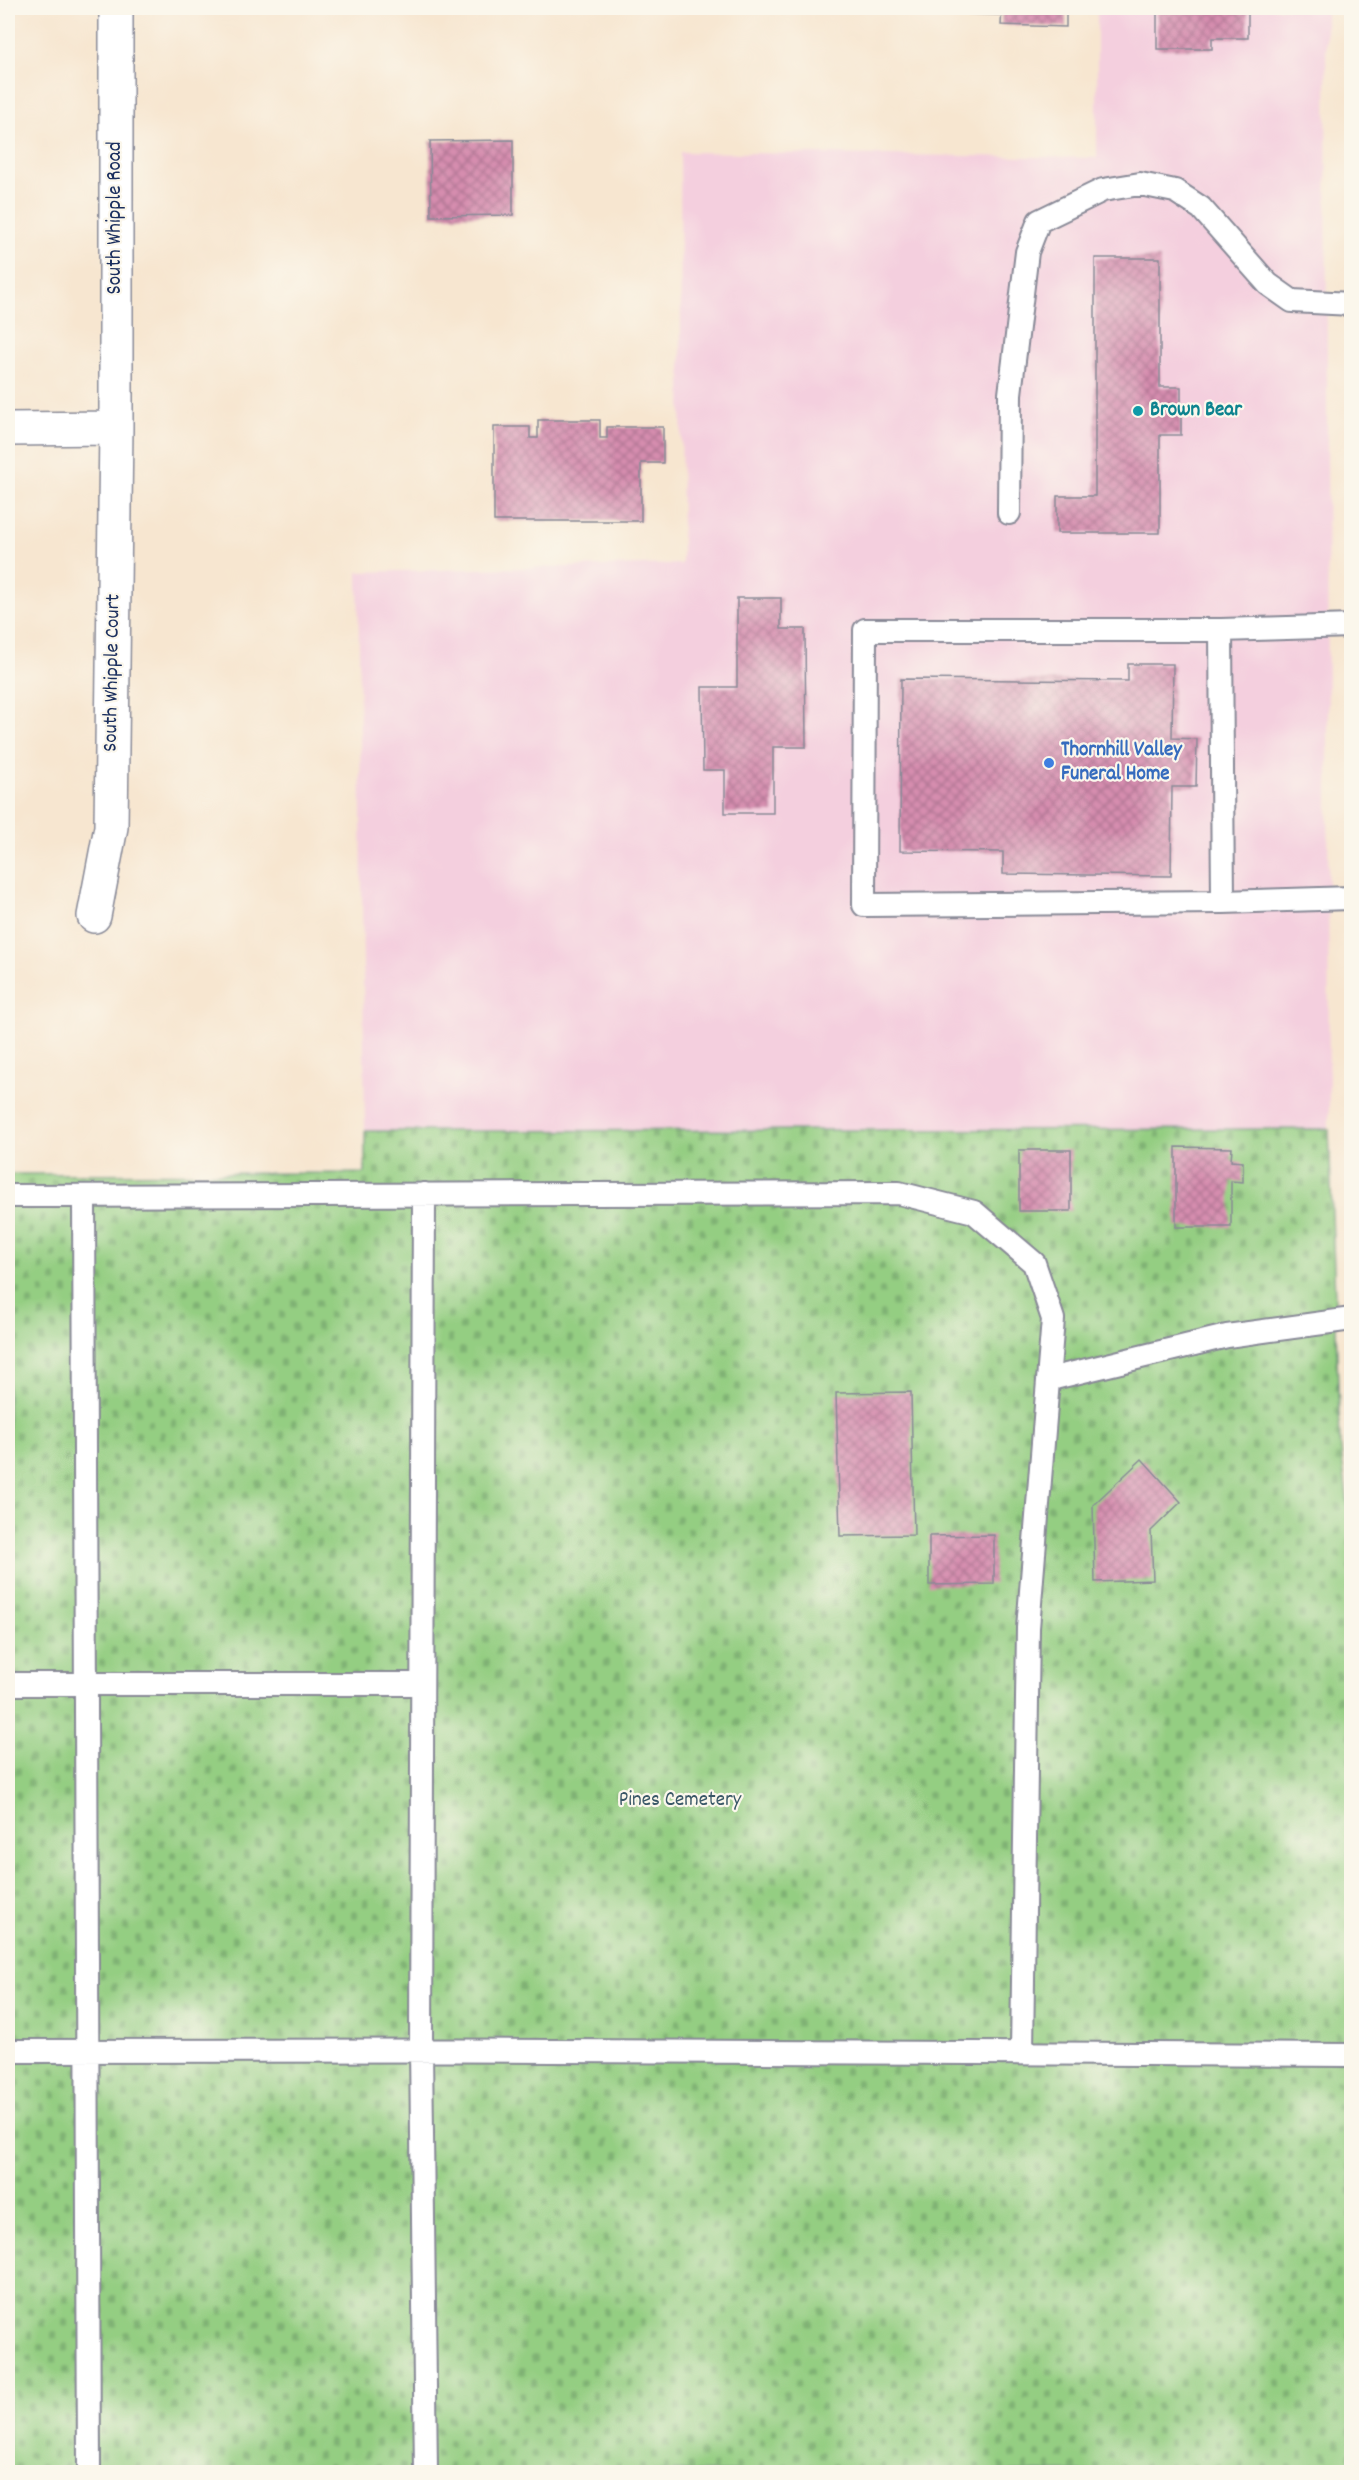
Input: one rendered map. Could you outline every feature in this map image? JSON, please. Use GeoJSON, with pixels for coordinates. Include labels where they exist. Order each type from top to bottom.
{"type":"FeatureCollection","features":[{"type":"Feature","properties":{"kind":"street","name":"South Whipple Road"},"geometry":{"type":"LineString","coordinates":[[116,8],[116,428]]}},
{"type":"Feature","properties":{"kind":"street"},"geometry":{"type":"LineString","coordinates":[[8,429],[116,428]]}},
{"type":"Feature","properties":{"kind":"street","name":"South Whipple Court"},"geometry":{"type":"LineString","coordinates":[[94,916],[111,827],[116,428]]}},
{"type":"Feature","properties":{"kind":"lane"},"geometry":{"type":"LineString","coordinates":[[1009,513],[1011,394],[1028,252],[1039,221],[1103,189],[1140,184],[1175,191],[1201,208],[1268,284],[1292,301],[1352,304]]}},
{"type":"Feature","properties":{"kind":"lane"},"geometry":{"type":"LineString","coordinates":[[1352,626],[1221,630],[865,630],[864,905],[1223,902],[1352,898]]}},
{"type":"Feature","properties":{"kind":"lane"},"geometry":{"type":"LineString","coordinates":[[1221,630],[1223,902]]}},
{"type":"Feature","properties":{"kind":"lane"},"geometry":{"type":"LineString","coordinates":[[8,1196],[899,1193],[974,1212],[1034,1263],[1053,1319],[1050,1379],[1028,1628],[1023,2051]]}},
{"type":"Feature","properties":{"kind":"lane"},"geometry":{"type":"LineString","coordinates":[[424,1194],[421,2049],[426,2472]]}},
{"type":"Feature","properties":{"kind":"lane"},"geometry":{"type":"LineString","coordinates":[[84,1196],[89,2472]]}},
{"type":"Feature","properties":{"kind":"lane"},"geometry":{"type":"LineString","coordinates":[[1050,1379],[1227,1336],[1352,1318]]}},
{"type":"Feature","properties":{"kind":"lane"},"geometry":{"type":"LineString","coordinates":[[8,1684],[421,1684]]}},
{"type":"Feature","properties":{"kind":"lane"},"geometry":{"type":"LineString","coordinates":[[8,2051],[421,2049],[1023,2051],[1352,2055]]}},
{"type":"Feature","properties":{"kind":"shaded area"},"geometry":{"type":"Polygon","coordinates":[[[1097,8],[1326,8],[1329,1129],[365,1131],[358,572],[682,564],[680,152],[1097,158],[1097,8]]]}},
{"type":"Feature","properties":{"kind":"green space","name":"Pines Cemetery"},"geometry":{"type":"Polygon","coordinates":[[[1329,1129],[1340,1442],[1352,1536],[1351,2466],[1339,2472],[8,2472],[8,1174],[365,1173],[365,1131],[1329,1129]]]}},
{"type":"Feature","properties":{"kind":"building"},"geometry":{"type":"Polygon","coordinates":[[[912,8],[1000,8],[999,15],[912,13],[912,8]]]}},
{"type":"Feature","properties":{"kind":"building"},"geometry":{"type":"Polygon","coordinates":[[[1002,8],[1066,8],[1066,27],[1001,25],[1002,8]]]}},
{"type":"Feature","properties":{"kind":"building"},"geometry":{"type":"Polygon","coordinates":[[[1157,8],[1248,8],[1248,38],[1212,38],[1212,49],[1157,49],[1157,8]]]}},
{"type":"Feature","properties":{"kind":"building"},"geometry":{"type":"Polygon","coordinates":[[[513,140],[513,215],[431,216],[430,141],[513,140]]]}},
{"type":"Feature","properties":{"kind":"building","name":"Brown Bear"},"geometry":{"type":"Polygon","coordinates":[[[1095,258],[1160,258],[1160,387],[1181,387],[1181,435],[1160,435],[1160,533],[1057,533],[1057,496],[1095,496],[1095,258]]]}},
{"type":"Feature","properties":{"kind":"building"},"geometry":{"type":"Polygon","coordinates":[[[538,420],[600,420],[600,438],[607,438],[607,427],[663,427],[663,463],[641,463],[641,521],[494,521],[494,427],[530,427],[530,438],[538,438],[538,420]]]}},
{"type":"Feature","properties":{"kind":"building"},"geometry":{"type":"Polygon","coordinates":[[[737,598],[781,598],[781,629],[805,629],[806,747],[773,747],[773,813],[725,813],[725,770],[703,770],[702,687],[737,687],[737,598]]]}},
{"type":"Feature","properties":{"kind":"building","name":"Thornhill Valley Funeral Home"},"geometry":{"type":"Polygon","coordinates":[[[1128,664],[1173,664],[1172,738],[1197,739],[1196,787],[1172,787],[1171,876],[1003,874],[1003,852],[900,851],[901,679],[1128,681],[1128,664]]]}},
{"type":"Feature","properties":{"kind":"building"},"geometry":{"type":"Polygon","coordinates":[[[1176,1147],[1232,1148],[1231,1161],[1243,1162],[1243,1182],[1231,1181],[1231,1227],[1176,1227],[1176,1147]]]}},
{"type":"Feature","properties":{"kind":"building"},"geometry":{"type":"Polygon","coordinates":[[[1019,1150],[1071,1150],[1071,1211],[1019,1211],[1019,1150]]]}},
{"type":"Feature","properties":{"kind":"building"},"geometry":{"type":"Polygon","coordinates":[[[911,1392],[914,1535],[840,1536],[836,1393],[911,1392]]]}},
{"type":"Feature","properties":{"kind":"building"},"geometry":{"type":"Polygon","coordinates":[[[1142,1459],[1181,1502],[1151,1531],[1153,1580],[1095,1582],[1093,1505],[1142,1459]]]}},
{"type":"Feature","properties":{"kind":"building"},"geometry":{"type":"Polygon","coordinates":[[[994,1535],[994,1584],[929,1585],[929,1536],[994,1535]]]}},
{"type":"Feature","properties":{"kind":"place","name":"Brown Bear"},"geometry":{"type":"Point","coordinates":[1138,411]}},
{"type":"Feature","properties":{"kind":"place","name":"Thornhill Valley Funeral Home"},"geometry":{"type":"Point","coordinates":[1049,763]}}]}
